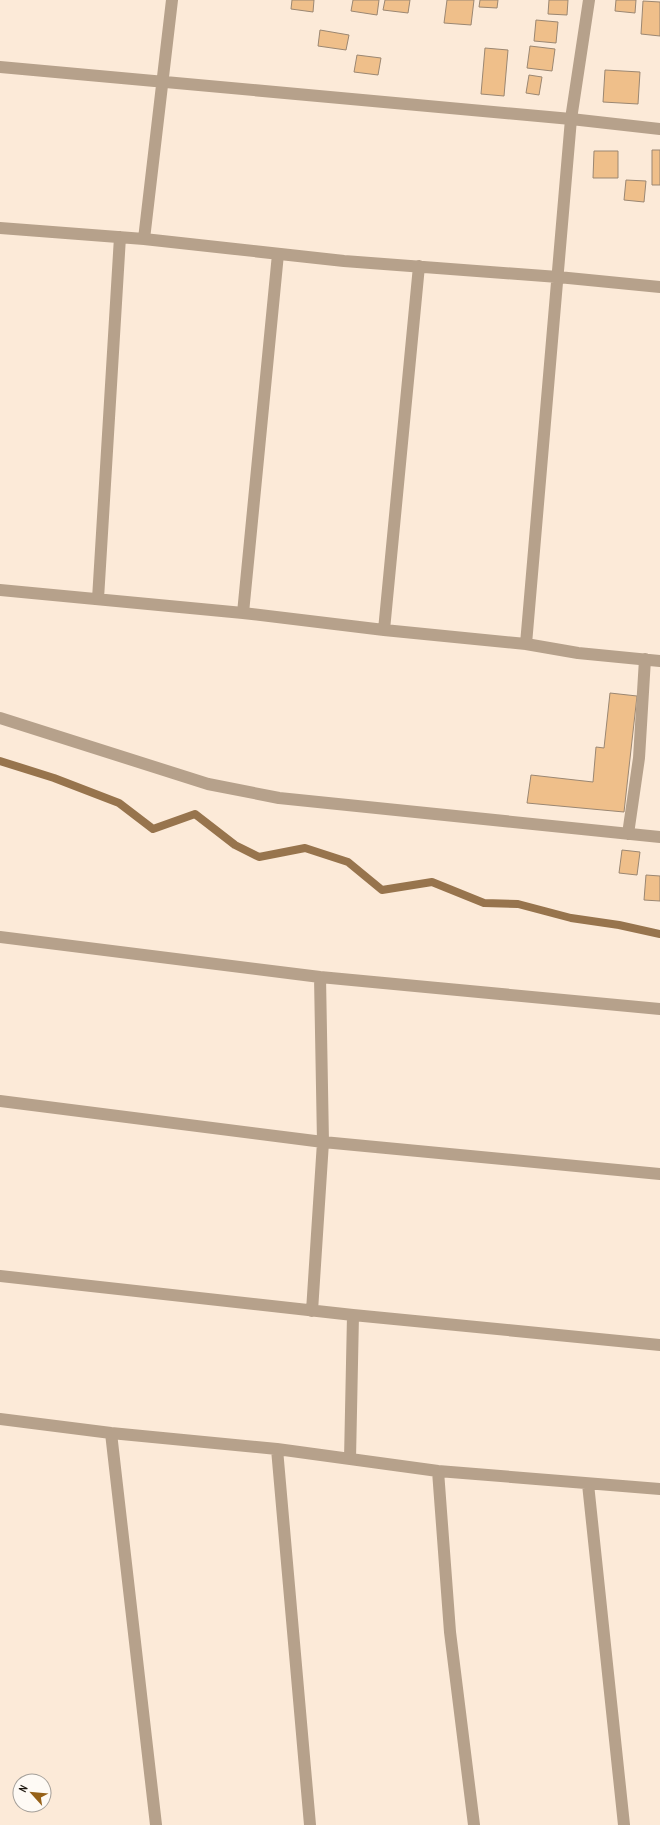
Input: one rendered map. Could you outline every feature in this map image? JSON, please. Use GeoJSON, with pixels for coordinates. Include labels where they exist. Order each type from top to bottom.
{"type":"FeatureCollection","features":[{"type":"Feature","properties":{"kind":"street"},"geometry":{"type":"LineString","coordinates":[[144,239],[172,0]]}},
{"type":"Feature","properties":{"kind":"street"},"geometry":{"type":"LineString","coordinates":[[526,644],[571,119],[589,0]]}},
{"type":"Feature","properties":{"kind":"street"},"geometry":{"type":"LineString","coordinates":[[0,68],[163,81],[571,119],[660,129]]}},
{"type":"Feature","properties":{"kind":"street"},"geometry":{"type":"LineString","coordinates":[[0,228],[144,239],[278,254],[660,287]]}},
{"type":"Feature","properties":{"kind":"street"},"geometry":{"type":"LineString","coordinates":[[98,599],[120,237]]}},
{"type":"Feature","properties":{"kind":"street"},"geometry":{"type":"LineString","coordinates":[[243,613],[278,254]]}},
{"type":"Feature","properties":{"kind":"street"},"geometry":{"type":"LineString","coordinates":[[384,630],[419,266]]}},
{"type":"Feature","properties":{"kind":"street"},"geometry":{"type":"LineString","coordinates":[[0,590],[243,613],[384,630],[526,644],[578,653],[660,661]]}},
{"type":"Feature","properties":{"kind":"street"},"geometry":{"type":"LineString","coordinates":[[628,834],[639,758],[645,659]]}},
{"type":"Feature","properties":{"kind":"street"},"geometry":{"type":"LineString","coordinates":[[0,718],[208,784],[279,798],[660,836]]}},
{"type":"Feature","properties":{"kind":"street"},"geometry":{"type":"LineString","coordinates":[[0,937],[320,977],[660,1009]]}},
{"type":"Feature","properties":{"kind":"street"},"geometry":{"type":"LineString","coordinates":[[312,1310],[323,1142],[320,977]]}},
{"type":"Feature","properties":{"kind":"street"},"geometry":{"type":"LineString","coordinates":[[0,1101],[323,1142],[660,1174]]}},
{"type":"Feature","properties":{"kind":"street"},"geometry":{"type":"LineString","coordinates":[[0,1276],[353,1315],[660,1345]]}},
{"type":"Feature","properties":{"kind":"street"},"geometry":{"type":"LineString","coordinates":[[350,1459],[353,1315]]}},
{"type":"Feature","properties":{"kind":"street"},"geometry":{"type":"LineString","coordinates":[[0,1419],[111,1433],[277,1448],[438,1471],[660,1490]]}},
{"type":"Feature","properties":{"kind":"street"},"geometry":{"type":"LineString","coordinates":[[111,1433],[156,1825]]}},
{"type":"Feature","properties":{"kind":"street"},"geometry":{"type":"LineString","coordinates":[[277,1448],[310,1825]]}},
{"type":"Feature","properties":{"kind":"street"},"geometry":{"type":"LineString","coordinates":[[438,1471],[450,1632],[474,1825]]}},
{"type":"Feature","properties":{"kind":"street"},"geometry":{"type":"LineString","coordinates":[[588,1484],[624,1825]]}},
{"type":"Feature","properties":{"kind":"building"},"geometry":{"type":"Polygon","coordinates":[[[292,0],[314,0],[313,12],[291,9],[292,0]]]}},
{"type":"Feature","properties":{"kind":"building"},"geometry":{"type":"Polygon","coordinates":[[[353,0],[379,0],[377,15],[351,11],[353,0]]]}},
{"type":"Feature","properties":{"kind":"building"},"geometry":{"type":"Polygon","coordinates":[[[385,0],[410,0],[408,13],[383,10],[385,0]]]}},
{"type":"Feature","properties":{"kind":"building"},"geometry":{"type":"Polygon","coordinates":[[[447,0],[474,0],[471,25],[444,23],[447,0]]]}},
{"type":"Feature","properties":{"kind":"building"},"geometry":{"type":"Polygon","coordinates":[[[480,0],[498,0],[497,8],[479,7],[480,0]]]}},
{"type":"Feature","properties":{"kind":"building"},"geometry":{"type":"Polygon","coordinates":[[[549,0],[568,0],[567,15],[548,14],[549,0]]]}},
{"type":"Feature","properties":{"kind":"building"},"geometry":{"type":"Polygon","coordinates":[[[616,0],[636,0],[635,13],[615,11],[616,0]]]}},
{"type":"Feature","properties":{"kind":"building"},"geometry":{"type":"Polygon","coordinates":[[[643,1],[660,2],[660,36],[641,34],[643,1]]]}},
{"type":"Feature","properties":{"kind":"building"},"geometry":{"type":"Polygon","coordinates":[[[536,20],[558,22],[556,43],[534,41],[536,20]]]}},
{"type":"Feature","properties":{"kind":"building"},"geometry":{"type":"Polygon","coordinates":[[[320,30],[349,35],[346,50],[318,46],[320,30]]]}},
{"type":"Feature","properties":{"kind":"building"},"geometry":{"type":"Polygon","coordinates":[[[530,46],[555,49],[552,71],[527,68],[530,46]]]}},
{"type":"Feature","properties":{"kind":"building"},"geometry":{"type":"Polygon","coordinates":[[[485,48],[508,50],[504,96],[481,94],[485,48]]]}},
{"type":"Feature","properties":{"kind":"building"},"geometry":{"type":"Polygon","coordinates":[[[357,55],[381,58],[378,75],[354,72],[357,55]]]}},
{"type":"Feature","properties":{"kind":"building"},"geometry":{"type":"Polygon","coordinates":[[[605,70],[640,72],[638,104],[603,102],[605,70]]]}},
{"type":"Feature","properties":{"kind":"building"},"geometry":{"type":"Polygon","coordinates":[[[529,75],[542,77],[539,95],[526,93],[529,75]]]}},
{"type":"Feature","properties":{"kind":"building"},"geometry":{"type":"Polygon","coordinates":[[[652,150],[660,150],[660,185],[652,185],[652,150]]]}},
{"type":"Feature","properties":{"kind":"building"},"geometry":{"type":"Polygon","coordinates":[[[594,151],[618,151],[618,178],[593,178],[594,151]]]}},
{"type":"Feature","properties":{"kind":"building"},"geometry":{"type":"Polygon","coordinates":[[[626,180],[646,181],[644,202],[624,200],[626,180]]]}},
{"type":"Feature","properties":{"kind":"building"},"geometry":{"type":"Polygon","coordinates":[[[610,693],[637,696],[624,812],[527,803],[531,775],[593,782],[596,747],[604,748],[610,693]]]}},
{"type":"Feature","properties":{"kind":"building"},"geometry":{"type":"Polygon","coordinates":[[[622,850],[640,852],[637,875],[619,873],[622,850]]]}},
{"type":"Feature","properties":{"kind":"building"},"geometry":{"type":"Polygon","coordinates":[[[646,875],[660,876],[660,901],[644,900],[646,875]]]}},
{"type":"Feature","properties":{"kind":"waterway"},"geometry":{"type":"LineString","coordinates":[[0,761],[54,778],[119,803],[153,829],[195,814],[235,845],[259,857],[305,848],[348,862],[382,890],[432,882],[484,903],[518,904],[571,918],[619,925],[660,934]]}}]}
